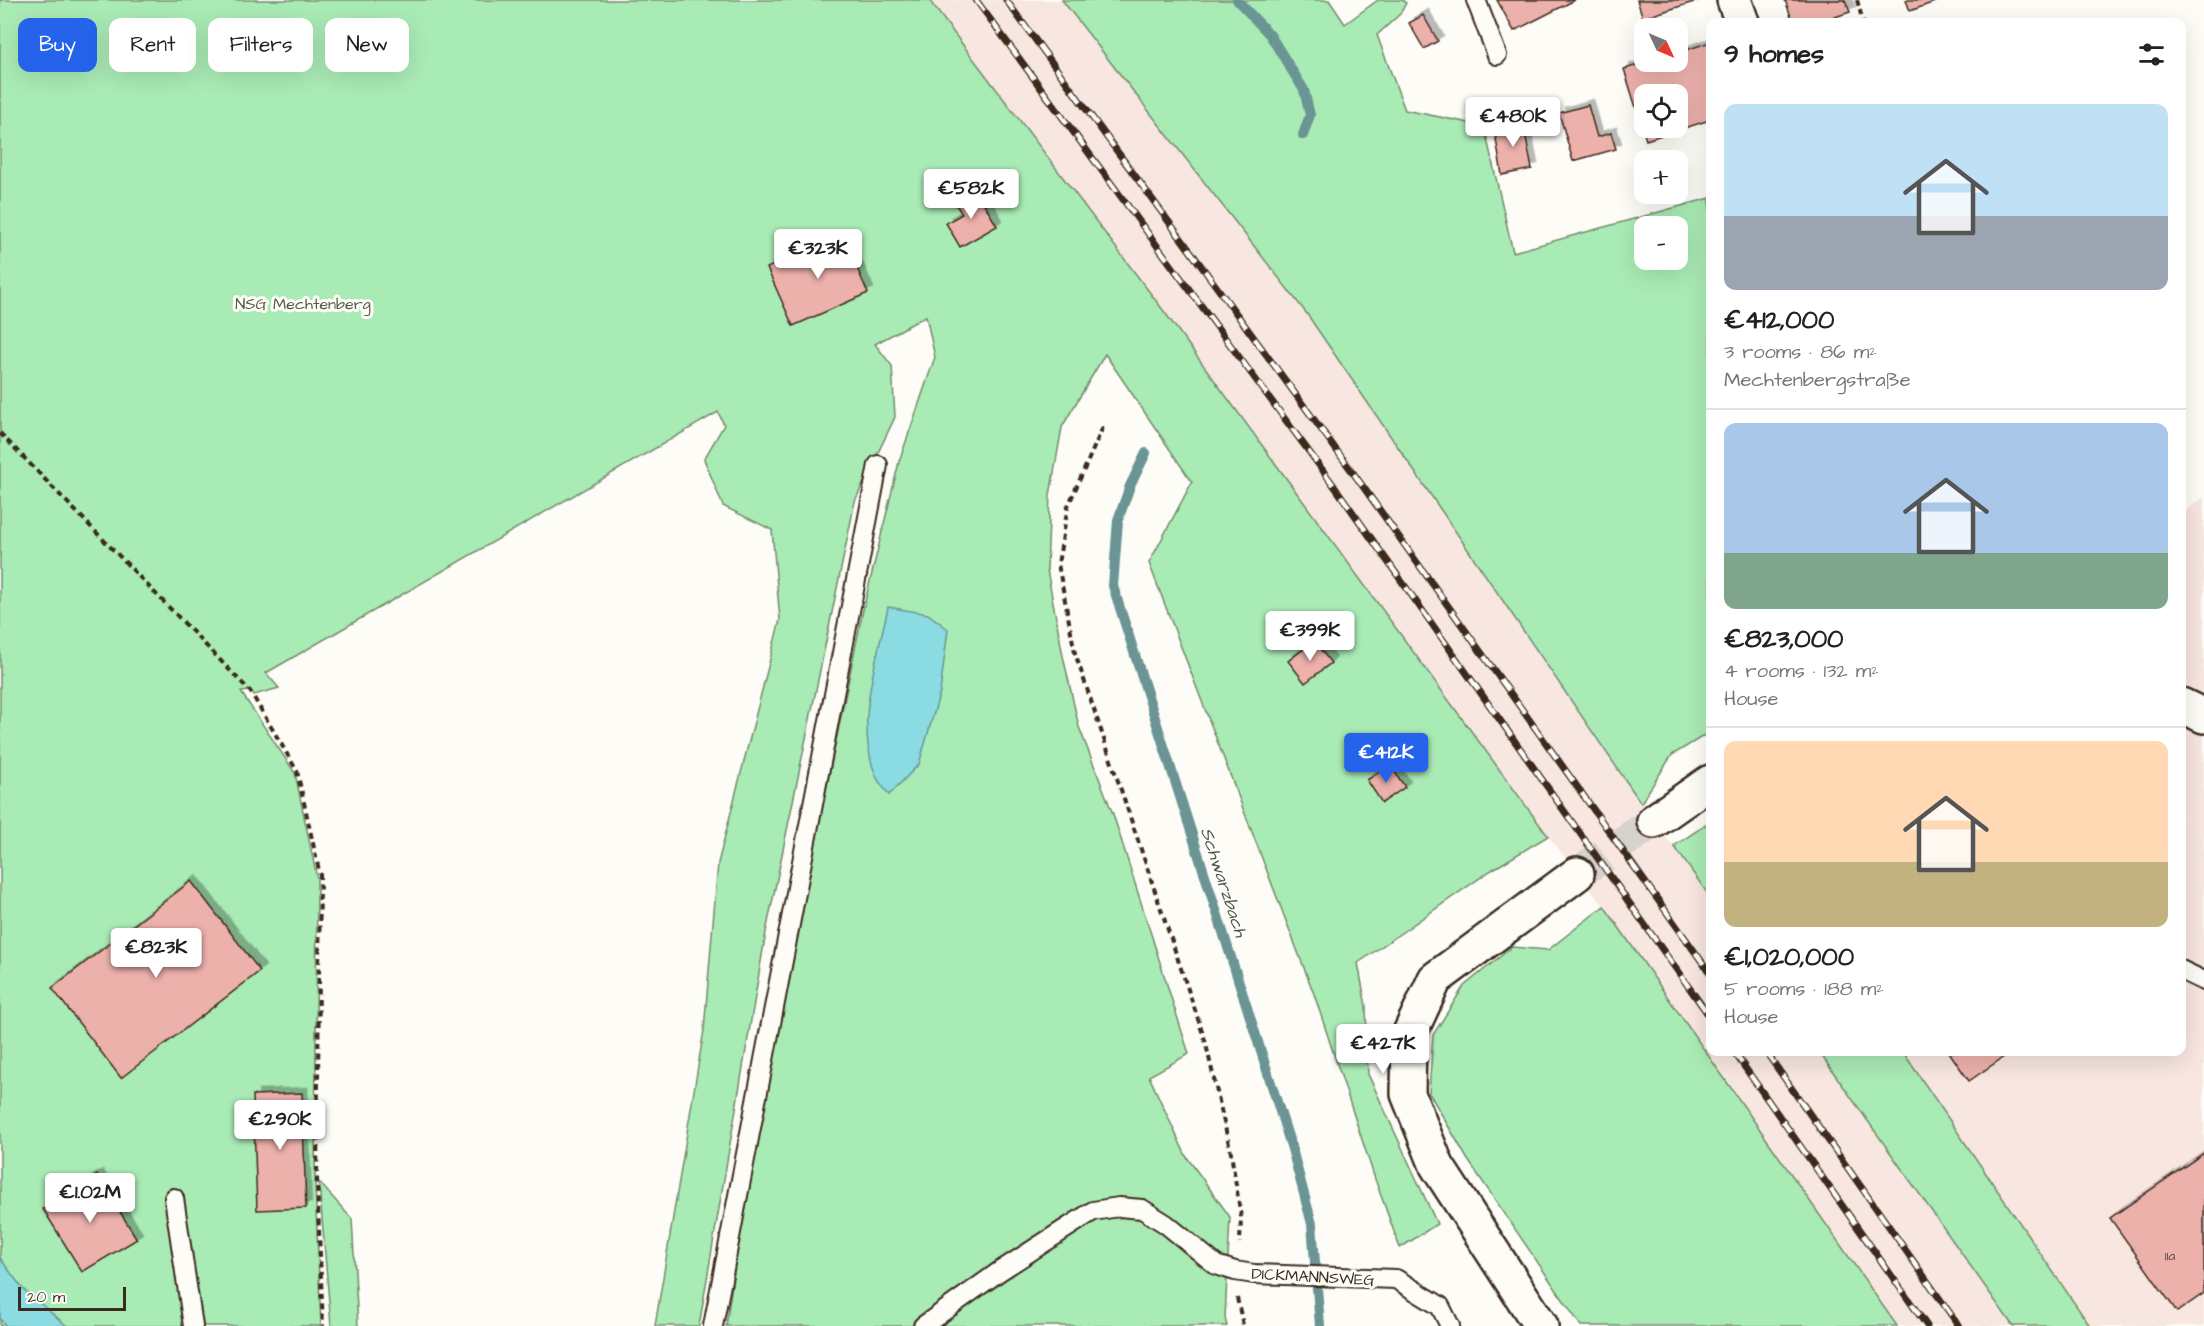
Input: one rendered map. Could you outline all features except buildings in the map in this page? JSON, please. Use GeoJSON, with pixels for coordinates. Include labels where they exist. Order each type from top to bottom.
{"type":"FeatureCollection","features":[{"type":"Feature","properties":{"kind":"street"},"geometry":{"type":"LineString","coordinates":[[1734,0],[1741,18]]}},
{"type":"Feature","properties":{"kind":"street"},"geometry":{"type":"LineString","coordinates":[[2186,707],[2204,716]]}},
{"type":"Feature","properties":{"kind":"street"},"geometry":{"type":"LineString","coordinates":[[1654,821],[1706,785]]}},
{"type":"Feature","properties":{"kind":"street"},"geometry":{"type":"LineString","coordinates":[[1541,1326],[1437,1166],[1408,1094],[1408,1035],[1435,980],[1577,874]]}},
{"type":"Feature","properties":{"kind":"lane"},"geometry":{"type":"LineString","coordinates":[[1476,0],[1497,55]]}},
{"type":"Feature","properties":{"kind":"lane"},"geometry":{"type":"LineString","coordinates":[[713,1326],[878,465]]}},
{"type":"Feature","properties":{"kind":"lane"},"geometry":{"type":"LineString","coordinates":[[2186,972],[2204,981]]}},
{"type":"Feature","properties":{"kind":"lane"},"geometry":{"type":"LineString","coordinates":[[174,1198],[193,1326]]}},
{"type":"Feature","properties":{"kind":"lane","name":"DICKMANNSWEG"},"geometry":{"type":"LineString","coordinates":[[923,1326],[1000,1271],[1093,1211],[1119,1207],[1142,1209],[1166,1224],[1216,1265],[1235,1271],[1254,1274],[1396,1279],[1440,1306],[1450,1326]]}},
{"type":"Feature","properties":{"kind":"path"},"geometry":{"type":"LineString","coordinates":[[1857,0],[1862,18]]}},
{"type":"Feature","properties":{"kind":"path"},"geometry":{"type":"LineString","coordinates":[[1103,427],[1068,506],[1058,564],[1075,653],[1205,1040],[1231,1153],[1241,1216],[1239,1260],[1234,1284],[1243,1325]]}},
{"type":"Feature","properties":{"kind":"path"},"geometry":{"type":"LineString","coordinates":[[0,433],[250,691],[297,771],[320,875],[317,1183],[323,1326]]}},
{"type":"Feature","properties":{"kind":"shaded area"},"geometry":{"type":"Polygon","coordinates":[[[929,0],[1062,0],[1307,314],[1641,803],[1706,892],[1706,1052],[1604,906],[1548,836],[1163,310],[929,0]]]}},
{"type":"Feature","properties":{"kind":"shaded area"},"geometry":{"type":"Polygon","coordinates":[[[2204,497],[2204,1326],[2090,1326],[1906,1056],[2186,1056],[2186,510],[2204,497]]]}},
{"type":"Feature","properties":{"kind":"shaded area"},"geometry":{"type":"Polygon","coordinates":[[[1709,1056],[1822,1056],[2013,1326],[1897,1326],[1709,1056]]]}},
{"type":"Feature","properties":{"kind":"green space","name":"NSG Mechtenberg"},"geometry":{"type":"Polygon","coordinates":[[[0,0],[929,0],[1163,310],[1548,836],[1490,871],[1358,963],[1366,1006],[1368,1074],[1437,1224],[1400,1248],[1314,994],[1149,563],[1192,482],[1105,354],[1062,427],[1050,495],[1047,570],[1079,727],[1113,814],[1189,1054],[1149,1076],[1186,1156],[1230,1217],[1225,1318],[1227,1326],[726,1326],[751,1155],[863,610],[899,462],[935,357],[926,316],[875,344],[892,366],[895,417],[855,501],[766,932],[699,1326],[655,1326],[704,1030],[718,863],[780,620],[772,530],[723,506],[704,459],[724,425],[718,412],[266,673],[279,688],[254,695],[250,691],[241,692],[295,773],[317,878],[315,1183],[321,1326],[0,1326],[0,0]]]}},
{"type":"Feature","properties":{"kind":"green space"},"geometry":{"type":"Polygon","coordinates":[[[1062,0],[1329,0],[1345,24],[1378,0],[1402,0],[1406,3],[1400,14],[1377,35],[1405,110],[1484,126],[1513,252],[1634,219],[1634,270],[1688,270],[1688,216],[1644,216],[1706,199],[1706,734],[1672,755],[1641,803],[1307,314],[1062,0]]]}},
{"type":"Feature","properties":{"kind":"green space"},"geometry":{"type":"Polygon","coordinates":[[[1706,825],[1706,891],[1674,846],[1706,825]]]}},
{"type":"Feature","properties":{"kind":"green space"},"geometry":{"type":"Polygon","coordinates":[[[1604,906],[1706,1052],[1706,1056],[1709,1056],[1897,1326],[1581,1326],[1468,1160],[1429,1093],[1433,1035],[1464,986],[1512,947],[1548,950],[1604,906]]]}},
{"type":"Feature","properties":{"kind":"green space"},"geometry":{"type":"Polygon","coordinates":[[[1822,1056],[1906,1056],[2090,1326],[2013,1326],[1822,1056]]]}},
{"type":"Feature","properties":{"kind":"green space"},"geometry":{"type":"Polygon","coordinates":[[[319,1182],[352,1219],[358,1326],[331,1326],[319,1182]]]}},
{"type":"Feature","properties":{"kind":"water"},"geometry":{"type":"Polygon","coordinates":[[[888,607],[928,614],[948,629],[940,692],[919,764],[889,795],[876,776],[867,734],[870,692],[888,607]]]}},
{"type":"Feature","properties":{"kind":"water"},"geometry":{"type":"Polygon","coordinates":[[[0,1258],[22,1288],[67,1326],[6,1326],[0,1319],[0,1258]]]}},
{"type":"Feature","properties":{"kind":"waterway","name":"Schwarzbach"},"geometry":{"type":"LineString","coordinates":[[1237,0],[1270,35],[1304,90],[1310,115],[1303,135]]}},
{"type":"Feature","properties":{"kind":"waterway","name":"Schwarzbach"},"geometry":{"type":"LineString","coordinates":[[1146,453],[1130,486],[1118,520],[1113,586],[1292,1149],[1312,1224],[1320,1326]]}},
{"type":"Feature","properties":{"kind":"tunnel"},"geometry":{"type":"LineString","coordinates":[[1577,874],[1654,821]]}},
{"type":"Feature","properties":{"kind":"railway"},"geometry":{"type":"LineString","coordinates":[[976,0],[1335,487],[1706,1011]]}},
{"type":"Feature","properties":{"kind":"railway"},"geometry":{"type":"LineString","coordinates":[[1006,0],[1354,474],[1706,967]]}},
{"type":"Feature","properties":{"kind":"railway"},"geometry":{"type":"LineString","coordinates":[[1737,1056],[1927,1326]]}},
{"type":"Feature","properties":{"kind":"railway"},"geometry":{"type":"LineString","coordinates":[[1769,1056],[1959,1326]]}}]}
